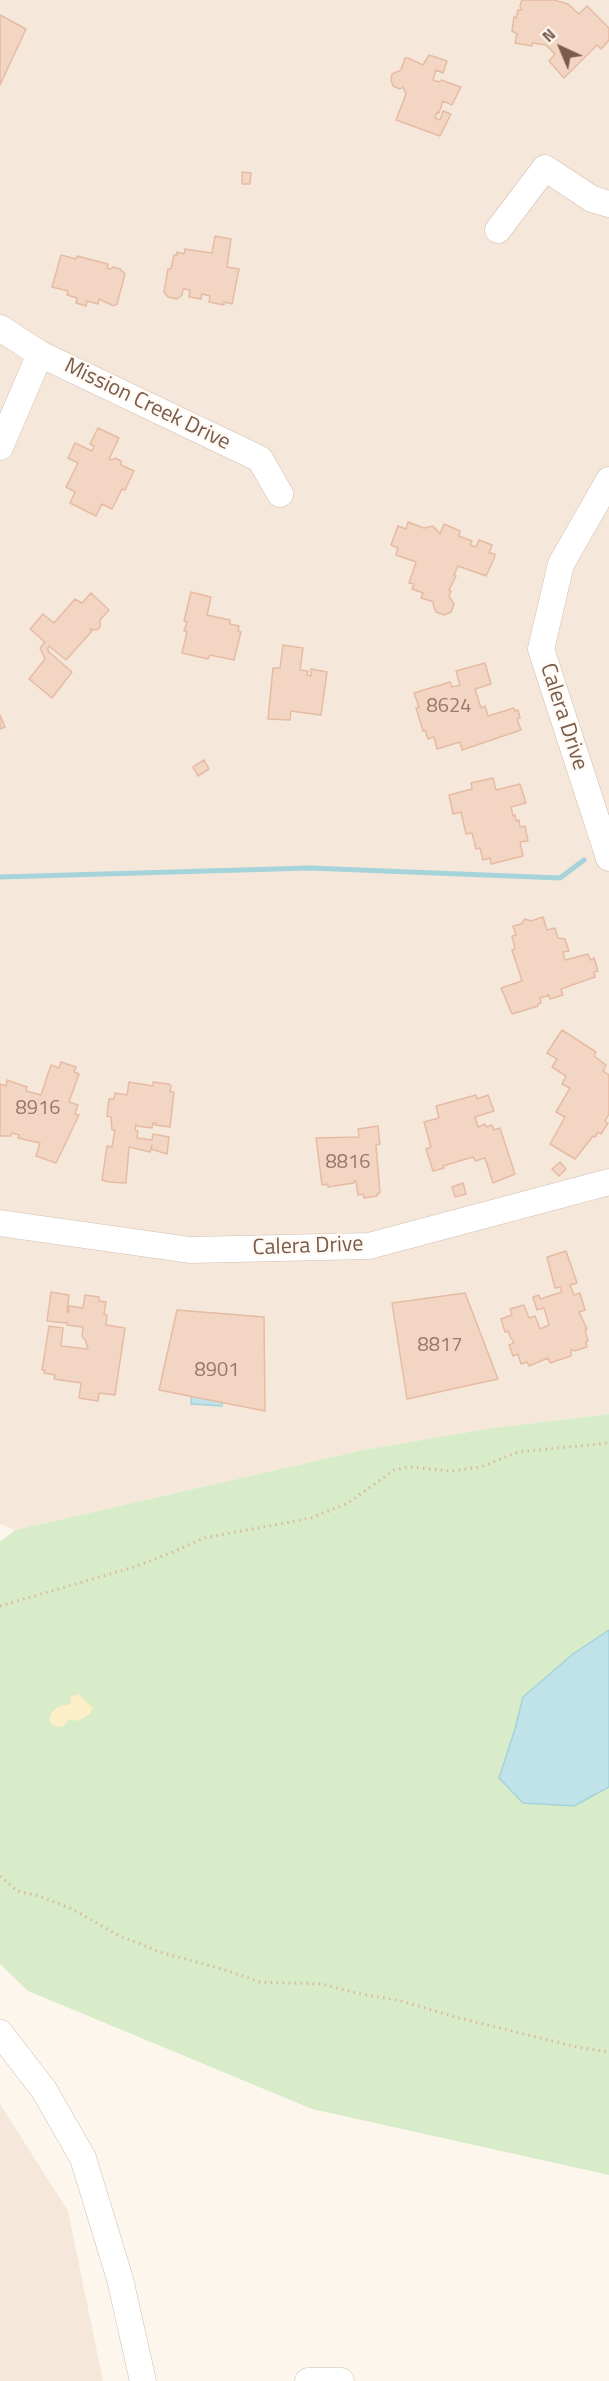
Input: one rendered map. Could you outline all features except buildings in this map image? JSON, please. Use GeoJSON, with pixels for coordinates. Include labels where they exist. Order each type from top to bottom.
{"type":"FeatureCollection","features":[{"type":"Feature","properties":{"kind":"street"},"geometry":{"type":"LineString","coordinates":[[498,230],[545,168],[592,199],[609,204]]}},
{"type":"Feature","properties":{"kind":"street","name":"Mission Creek Drive"},"geometry":{"type":"LineString","coordinates":[[0,328],[40,354],[260,459],[280,494]]}},
{"type":"Feature","properties":{"kind":"street"},"geometry":{"type":"LineString","coordinates":[[0,447],[40,354]]}},
{"type":"Feature","properties":{"kind":"street","name":"Calera Drive"},"geometry":{"type":"LineString","coordinates":[[609,480],[561,564],[541,649],[609,858]]}},
{"type":"Feature","properties":{"kind":"street","name":"Calera Drive"},"geometry":{"type":"LineString","coordinates":[[0,1223],[190,1250],[369,1246],[609,1182]]}},
{"type":"Feature","properties":{"kind":"street"},"geometry":{"type":"LineString","coordinates":[[0,2032],[44,2090],[83,2158],[120,2279],[144,2381]]}},
{"type":"Feature","properties":{"kind":"street"},"geometry":{"type":"LineString","coordinates":[[308,2381],[341,2381]]}},
{"type":"Feature","properties":{"kind":"path"},"geometry":{"type":"LineString","coordinates":[[0,1606],[134,1567],[204,1538],[311,1518],[348,1503],[394,1470],[410,1467],[450,1471],[481,1467],[518,1452],[609,1443]]}},
{"type":"Feature","properties":{"kind":"path"},"geometry":{"type":"LineString","coordinates":[[0,1876],[17,1891],[39,1896],[69,1908],[120,1936],[163,1953],[260,1982],[322,1984],[401,2001],[577,2047],[609,2052]]}},
{"type":"Feature","properties":{"kind":"shaded area"},"geometry":{"type":"Polygon","coordinates":[[[0,0],[609,0],[609,1414],[493,1428],[363,1450],[15,1530],[0,1524],[0,0]]]}},
{"type":"Feature","properties":{"kind":"shaded area"},"geometry":{"type":"Polygon","coordinates":[[[0,2104],[68,2211],[103,2381],[0,2381],[0,2104]]]}},
{"type":"Feature","properties":{"kind":"green space"},"geometry":{"type":"Polygon","coordinates":[[[609,1414],[609,2175],[312,2109],[28,1991],[0,1964],[0,1542],[15,1530],[363,1450],[493,1428],[609,1414]]]}},
{"type":"Feature","properties":{"kind":"sand"},"geometry":{"type":"Polygon","coordinates":[[[78,1694],[93,1708],[90,1714],[78,1721],[69,1719],[63,1727],[53,1726],[49,1720],[52,1712],[59,1706],[71,1704],[70,1697],[78,1694]]]}},
{"type":"Feature","properties":{"kind":"water"},"geometry":{"type":"Polygon","coordinates":[[[192,1392],[222,1399],[222,1406],[191,1404],[192,1392]]]}},
{"type":"Feature","properties":{"kind":"water"},"geometry":{"type":"Polygon","coordinates":[[[609,1630],[609,1787],[574,1806],[523,1803],[499,1778],[523,1697],[573,1654],[609,1630]]]}},
{"type":"Feature","properties":{"kind":"waterway"},"geometry":{"type":"LineString","coordinates":[[0,877],[310,868],[560,878],[584,860]]}}]}
